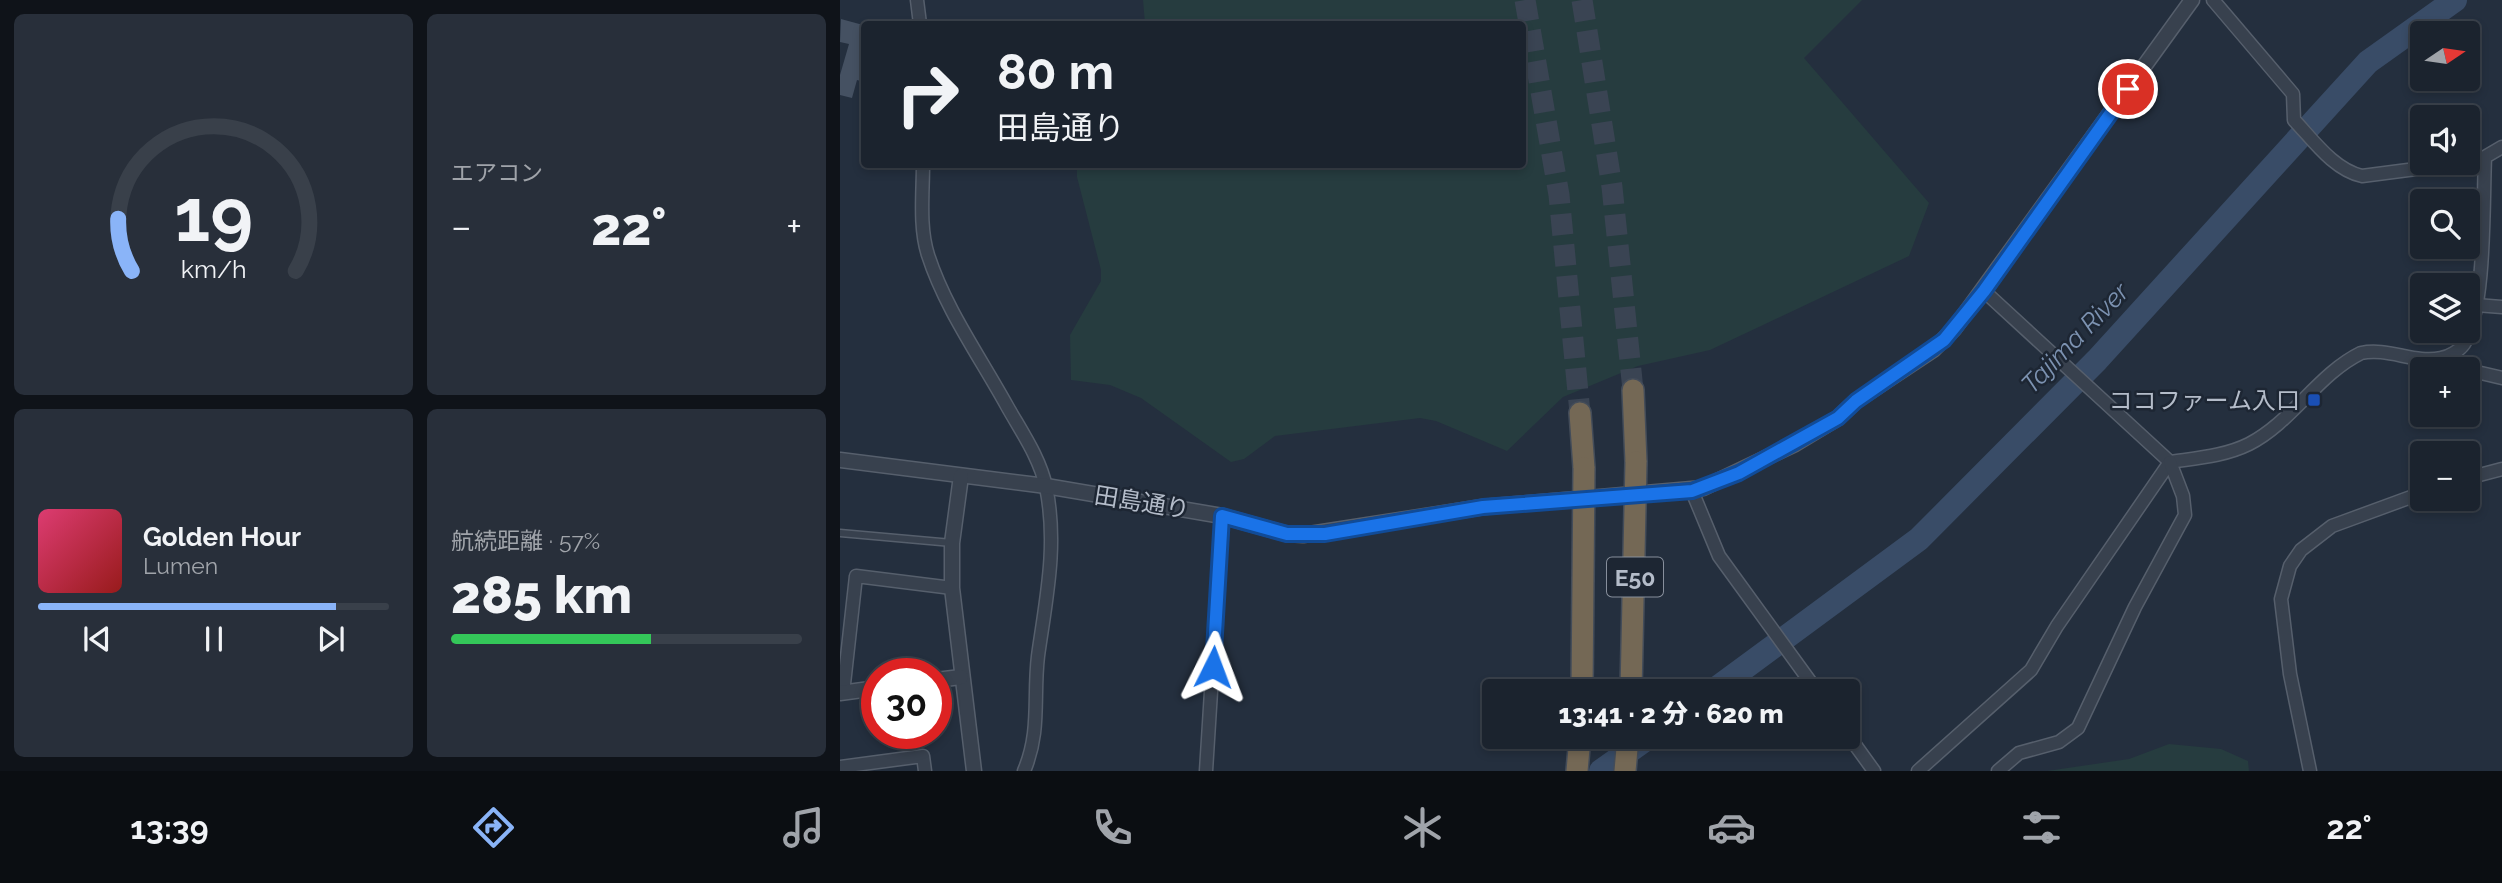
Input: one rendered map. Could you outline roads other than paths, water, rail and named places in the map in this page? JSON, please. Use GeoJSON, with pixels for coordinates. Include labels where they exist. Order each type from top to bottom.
{"type":"FeatureCollection","features":[{"type":"Feature","properties":{"kind":"highway","name":"E50"},"geometry":{"type":"LineString","coordinates":[[1631,679],[1636,462],[1633,390]]}},
{"type":"Feature","properties":{"kind":"highway","name":"E50"},"geometry":{"type":"LineString","coordinates":[[1580,413],[1584,468],[1582,679]]}},
{"type":"Feature","properties":{"kind":"highway"},"geometry":{"type":"LineString","coordinates":[[1577,771],[1579,749]]}},
{"type":"Feature","properties":{"kind":"highway"},"geometry":{"type":"LineString","coordinates":[[1625,771],[1627,749]]}},
{"type":"Feature","properties":{"kind":"street"},"geometry":{"type":"LineString","coordinates":[[917,0],[920,21]]}},
{"type":"Feature","properties":{"kind":"street","name":"田島通り"},"geometry":{"type":"LineString","coordinates":[[840,460],[1046,486],[1222,516],[1287,534],[1325,534],[1483,507],[1692,491],[1739,473],[1838,418],[1856,401],[1933,350],[1954,329],[1984,291],[2192,0]]}},
{"type":"Feature","properties":{"kind":"street"},"geometry":{"type":"LineString","coordinates":[[2213,0],[2293,94],[2294,120],[2333,161],[2353,174],[2362,176],[2410,170]]}},
{"type":"Feature","properties":{"kind":"street"},"geometry":{"type":"LineString","coordinates":[[2480,158],[2502,147]]}},
{"type":"Feature","properties":{"kind":"street"},"geometry":{"type":"LineString","coordinates":[[2478,273],[2485,157]]}},
{"type":"Feature","properties":{"kind":"street"},"geometry":{"type":"LineString","coordinates":[[923,168],[923,230],[928,254],[949,303],[1035,458],[1046,486],[1051,576],[1037,667],[1037,725],[1034,745],[1024,771]]}},
{"type":"Feature","properties":{"kind":"street"},"geometry":{"type":"LineString","coordinates":[[1984,291],[2170,462],[2183,496],[2185,515],[2119,638],[2078,728],[2059,742],[2020,753],[1998,771]]}},
{"type":"Feature","properties":{"kind":"street"},"geometry":{"type":"LineString","coordinates":[[2480,305],[2502,307]]}},
{"type":"Feature","properties":{"kind":"street"},"geometry":{"type":"LineString","coordinates":[[2445,357],[2464,343]]}},
{"type":"Feature","properties":{"kind":"street"},"geometry":{"type":"LineString","coordinates":[[1918,771],[2031,670],[2057,626],[2170,462],[2222,453],[2249,444],[2270,430],[2352,357],[2361,353],[2381,351],[2418,357]]}},
{"type":"Feature","properties":{"kind":"street"},"geometry":{"type":"LineString","coordinates":[[2480,373],[2502,378]]}},
{"type":"Feature","properties":{"kind":"street"},"geometry":{"type":"LineString","coordinates":[[2480,475],[2502,469]]}},
{"type":"Feature","properties":{"kind":"street"},"geometry":{"type":"LineString","coordinates":[[961,476],[952,543],[952,588],[974,771]]}},
{"type":"Feature","properties":{"kind":"street"},"geometry":{"type":"LineString","coordinates":[[1692,491],[1719,556],[1808,679]]}},
{"type":"Feature","properties":{"kind":"street"},"geometry":{"type":"LineString","coordinates":[[2310,771],[2290,674],[2281,599],[2290,566],[2301,550],[2332,526],[2410,497]]}},
{"type":"Feature","properties":{"kind":"street"},"geometry":{"type":"LineString","coordinates":[[1206,771],[1222,516]]}},
{"type":"Feature","properties":{"kind":"street"},"geometry":{"type":"LineString","coordinates":[[861,690],[842,693],[856,576],[952,588]]}},
{"type":"Feature","properties":{"kind":"street"},"geometry":{"type":"LineString","coordinates":[[952,678],[961,677]]}},
{"type":"Feature","properties":{"kind":"street"},"geometry":{"type":"LineString","coordinates":[[1858,749],[1874,771]]}},
{"type":"Feature","properties":{"kind":"street"},"geometry":{"type":"LineString","coordinates":[[840,767],[923,757],[925,771]]}},
{"type":"Feature","properties":{"kind":"lane"},"geometry":{"type":"LineString","coordinates":[[840,533],[952,543]]}},
{"type":"Feature","properties":{"kind":"waterway","name":"Tajima River"},"geometry":{"type":"LineString","coordinates":[[1729,679],[1919,539],[2097,360],[2368,62],[2455,0]]}},
{"type":"Feature","properties":{"kind":"waterway","name":"Tajima River"},"geometry":{"type":"LineString","coordinates":[[1601,771],[1632,749]]}},
{"type":"Feature","properties":{"kind":"tunnel"},"geometry":{"type":"LineString","coordinates":[[1525,0],[1559,195],[1580,413]]}},
{"type":"Feature","properties":{"kind":"tunnel"},"geometry":{"type":"LineString","coordinates":[[1582,0],[1612,187],[1633,390]]}},
{"type":"Feature","properties":{"kind":"place","name":"ココファーム入口"},"geometry":{"type":"Point","coordinates":[2314,400]}}]}
